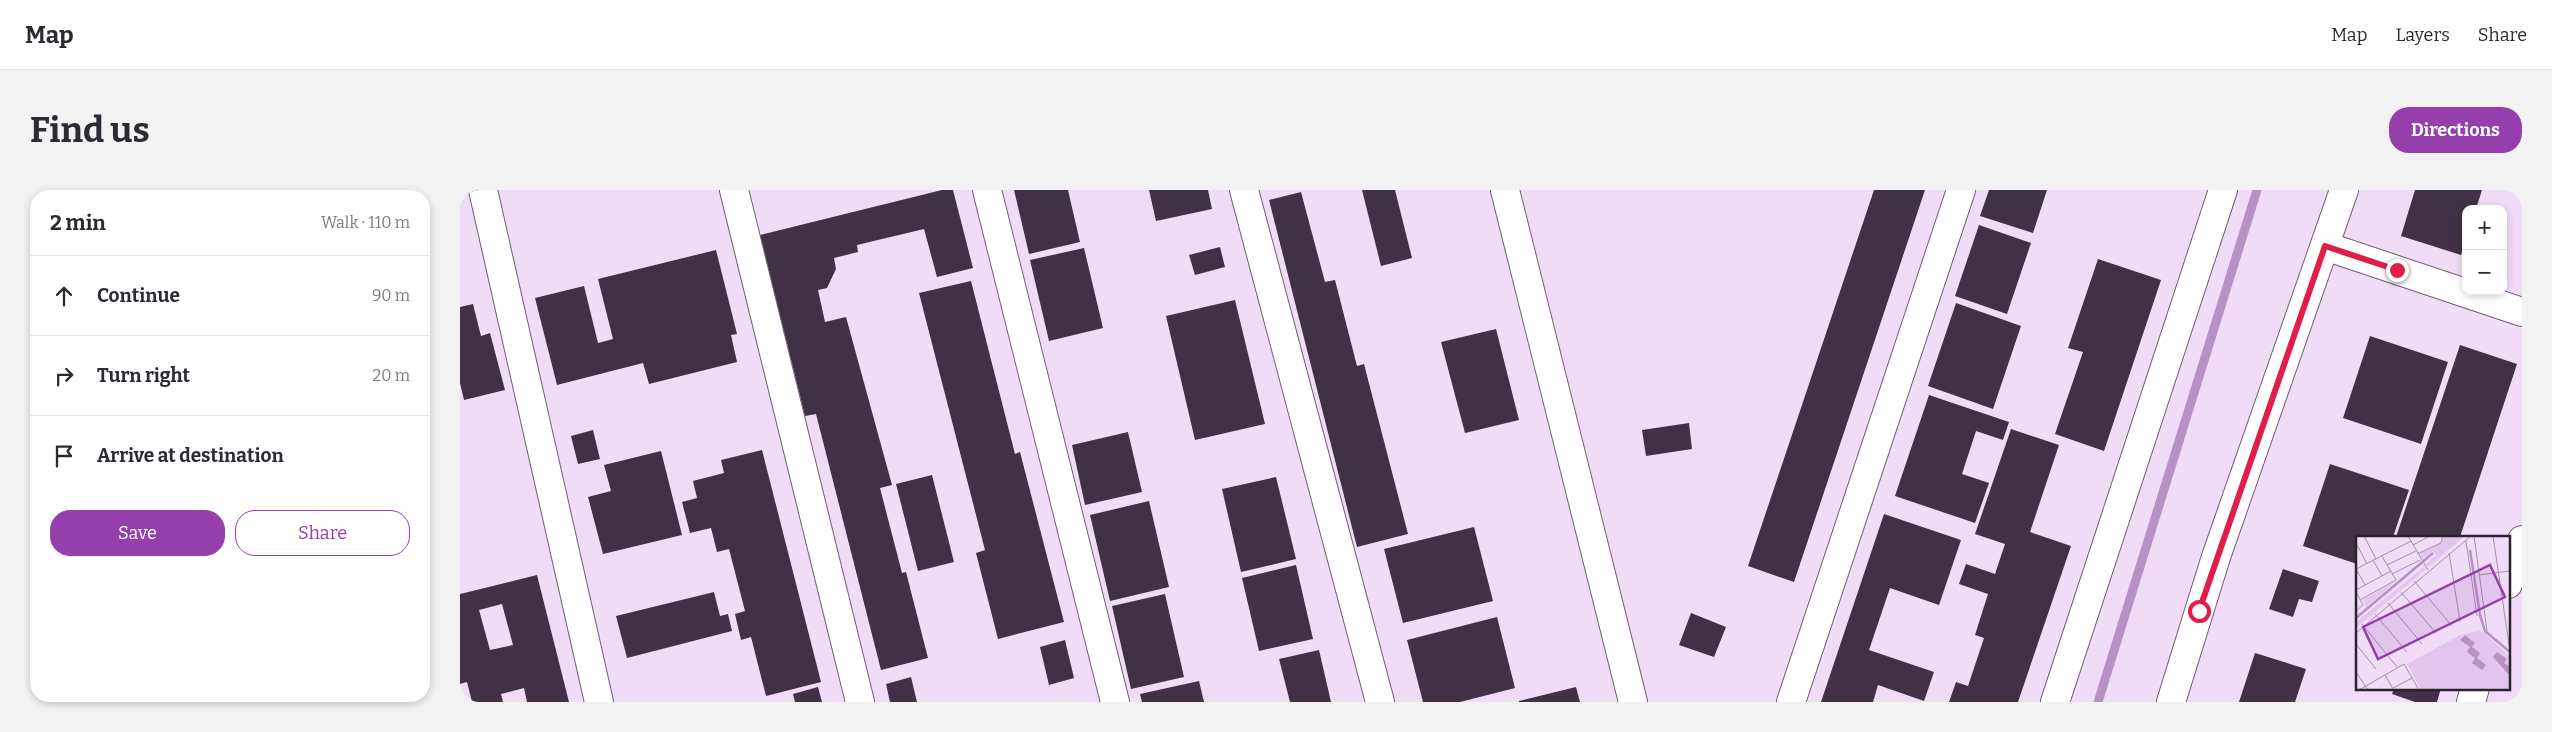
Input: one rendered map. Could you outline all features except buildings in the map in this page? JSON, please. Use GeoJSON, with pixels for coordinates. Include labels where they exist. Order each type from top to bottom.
{"type":"FeatureCollection","features":[{"type":"Feature","properties":{"kind":"street"},"geometry":{"type":"LineString","coordinates":[[483,190],[599,702]]}},
{"type":"Feature","properties":{"kind":"street"},"geometry":{"type":"LineString","coordinates":[[734,190],[860,702]]}},
{"type":"Feature","properties":{"kind":"street"},"geometry":{"type":"LineString","coordinates":[[987,190],[1115,702]]}},
{"type":"Feature","properties":{"kind":"street"},"geometry":{"type":"LineString","coordinates":[[1244,190],[1380,702]]}},
{"type":"Feature","properties":{"kind":"street"},"geometry":{"type":"LineString","coordinates":[[1505,190],[1633,702]]}},
{"type":"Feature","properties":{"kind":"street"},"geometry":{"type":"LineString","coordinates":[[1791,702],[1961,190]]}},
{"type":"Feature","properties":{"kind":"street"},"geometry":{"type":"LineString","coordinates":[[2055,702],[2223,190]]}},
{"type":"Feature","properties":{"kind":"street"},"geometry":{"type":"LineString","coordinates":[[2171,702],[2216,557],[2344,190]]}},
{"type":"Feature","properties":{"kind":"street"},"geometry":{"type":"LineString","coordinates":[[2325,246],[2522,312]]}},
{"type":"Feature","properties":{"kind":"street"},"geometry":{"type":"LineString","coordinates":[[2510,578],[2522,540]]}},
{"type":"Feature","properties":{"kind":"waterway"},"geometry":{"type":"LineString","coordinates":[[2098,702],[2257,190]]}},
{"type":"Feature","properties":{"kind":"route"},"geometry":{"type":"LineString","coordinates":[[2199,611],[2216,557],[2325,246],[2397,270]]}}]}
